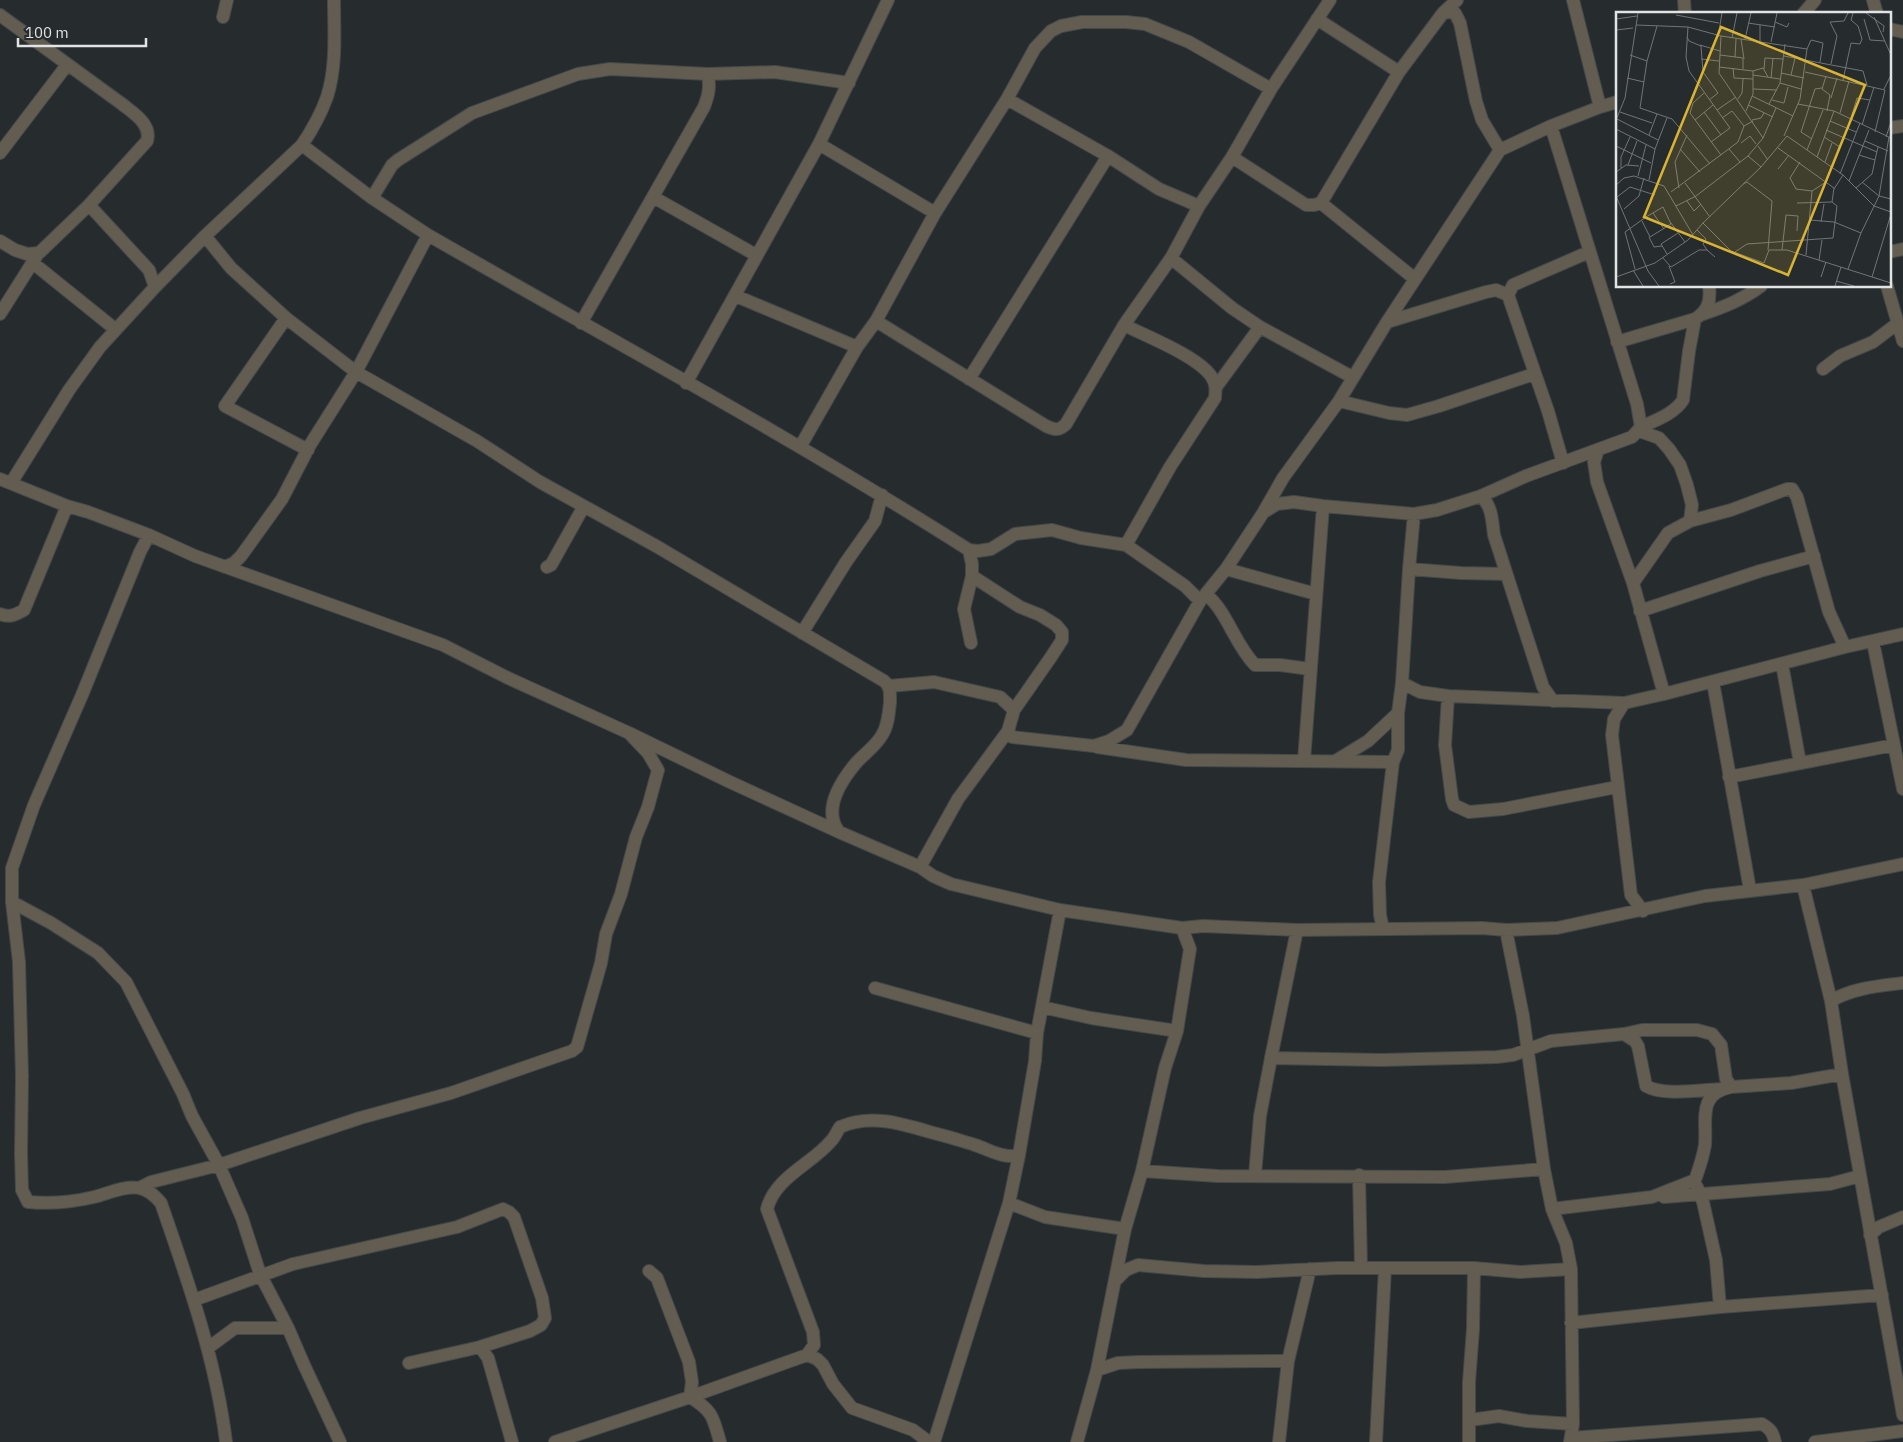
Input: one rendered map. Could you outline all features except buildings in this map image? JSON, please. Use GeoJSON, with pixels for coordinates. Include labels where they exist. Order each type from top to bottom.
{"type":"FeatureCollection","features":[{"type":"Feature","properties":{"kind":"street"},"geometry":{"type":"LineString","coordinates":[[222,16],[226,0]]}},
{"type":"Feature","properties":{"kind":"street"},"geometry":{"type":"LineString","coordinates":[[334,0],[333,68],[327,96],[313,128],[302,145],[205,236],[154,287],[100,346],[6,481],[67,506],[149,535],[195,556],[430,640],[845,836],[920,867],[933,876],[951,884],[1060,910],[1182,928],[1208,926],[1297,930],[1482,928],[1506,930],[1557,928],[1705,896],[1803,885],[1903,864]]}},
{"type":"Feature","properties":{"kind":"street"},"geometry":{"type":"LineString","coordinates":[[686,383],[736,296],[756,254],[819,144],[888,0]]}},
{"type":"Feature","properties":{"kind":"street"},"geometry":{"type":"LineString","coordinates":[[876,321],[1046,426],[1054,430],[1061,429],[1066,424],[1124,325],[1170,258],[1199,206],[1232,157],[1271,90],[1330,0]]}},
{"type":"Feature","properties":{"kind":"street"},"geometry":{"type":"LineString","coordinates":[[1232,157],[1306,205],[1314,206],[1322,203],[1399,72],[1443,13],[1457,0]]}},
{"type":"Feature","properties":{"kind":"street"},"geometry":{"type":"LineString","coordinates":[[1574,0],[1600,107]]}},
{"type":"Feature","properties":{"kind":"street"},"geometry":{"type":"LineString","coordinates":[[1805,12],[1815,0]]}},
{"type":"Feature","properties":{"kind":"street"},"geometry":{"type":"LineString","coordinates":[[1443,13],[1454,13],[1460,23],[1476,101],[1482,120],[1500,150]]}},
{"type":"Feature","properties":{"kind":"street"},"geometry":{"type":"LineString","coordinates":[[0,16],[141,120],[146,127],[148,136],[147,141],[89,205],[36,258],[0,314]]}},
{"type":"Feature","properties":{"kind":"street"},"geometry":{"type":"LineString","coordinates":[[1317,19],[1399,72]]}},
{"type":"Feature","properties":{"kind":"street"},"geometry":{"type":"LineString","coordinates":[[800,447],[857,347],[876,321],[935,213],[1007,99],[1035,48],[1050,32],[1061,26],[1082,22],[1145,24],[1189,42],[1271,90]]}},
{"type":"Feature","properties":{"kind":"street"},"geometry":{"type":"LineString","coordinates":[[1890,29],[1903,32]]}},
{"type":"Feature","properties":{"kind":"street"},"geometry":{"type":"LineString","coordinates":[[0,153],[67,65]]}},
{"type":"Feature","properties":{"kind":"street"},"geometry":{"type":"LineString","coordinates":[[372,198],[392,165],[458,121],[472,113],[569,77],[591,71],[622,68],[708,74],[774,72],[849,83]]}},
{"type":"Feature","properties":{"kind":"street"},"geometry":{"type":"LineString","coordinates":[[581,323],[704,107],[710,86],[708,74]]}},
{"type":"Feature","properties":{"kind":"street"},"geometry":{"type":"LineString","coordinates":[[1007,99],[1108,156],[1159,189],[1199,206]]}},
{"type":"Feature","properties":{"kind":"street"},"geometry":{"type":"LineString","coordinates":[[1094,746],[1109,741],[1127,730],[1182,631],[1203,598],[1226,569],[1263,513],[1283,478],[1339,401],[1387,322],[1500,150],[1551,126],[1616,102]]}},
{"type":"Feature","properties":{"kind":"street"},"geometry":{"type":"LineString","coordinates":[[1551,126],[1616,342],[1637,404],[1640,429]]}},
{"type":"Feature","properties":{"kind":"street"},"geometry":{"type":"LineString","coordinates":[[1890,128],[1903,126]]}},
{"type":"Feature","properties":{"kind":"street"},"geometry":{"type":"LineString","coordinates":[[819,144],[935,213]]}},
{"type":"Feature","properties":{"kind":"street"},"geometry":{"type":"LineString","coordinates":[[302,145],[372,198],[428,235],[800,447],[882,495],[969,550],[992,549],[1015,534],[1052,530],[1081,538],[1126,545],[1222,613],[1240,647],[1255,665],[1280,665],[1310,669]]}},
{"type":"Feature","properties":{"kind":"street"},"geometry":{"type":"LineString","coordinates":[[969,379],[1108,156]]}},
{"type":"Feature","properties":{"kind":"street"},"geometry":{"type":"LineString","coordinates":[[653,197],[756,254]]}},
{"type":"Feature","properties":{"kind":"street"},"geometry":{"type":"LineString","coordinates":[[1322,203],[1415,279]]}},
{"type":"Feature","properties":{"kind":"street"},"geometry":{"type":"LineString","coordinates":[[89,205],[149,270],[154,287]]}},
{"type":"Feature","properties":{"kind":"street"},"geometry":{"type":"LineString","coordinates":[[226,567],[234,563],[252,544],[282,499],[308,450],[356,372],[428,235]]}},
{"type":"Feature","properties":{"kind":"street"},"geometry":{"type":"LineString","coordinates":[[205,236],[231,268],[286,318],[356,372],[477,441],[540,482],[656,546],[884,681],[889,686],[889,710],[884,733],[856,763],[840,787],[832,804],[832,815],[839,832]]}},
{"type":"Feature","properties":{"kind":"street"},"geometry":{"type":"LineString","coordinates":[[0,241],[15,250],[36,258],[110,325]]}},
{"type":"Feature","properties":{"kind":"street"},"geometry":{"type":"LineString","coordinates":[[1890,252],[1903,249]]}},
{"type":"Feature","properties":{"kind":"street"},"geometry":{"type":"LineString","coordinates":[[1563,463],[1548,411],[1508,295],[1513,285],[1589,252]]}},
{"type":"Feature","properties":{"kind":"street"},"geometry":{"type":"LineString","coordinates":[[1170,258],[1232,308],[1260,327],[1352,377]]}},
{"type":"Feature","properties":{"kind":"street"},"geometry":{"type":"LineString","coordinates":[[149,270],[169,273]]}},
{"type":"Feature","properties":{"kind":"street"},"geometry":{"type":"LineString","coordinates":[[1263,513],[1277,504],[1294,502],[1414,514],[1437,510],[1481,496],[1526,476],[1632,438],[1640,429],[1670,413],[1683,400],[1688,351],[1699,317],[1710,299],[1709,288]]}},
{"type":"Feature","properties":{"kind":"street"},"geometry":{"type":"LineString","coordinates":[[1616,342],[1699,317],[1746,297],[1758,288]]}},
{"type":"Feature","properties":{"kind":"street"},"geometry":{"type":"LineString","coordinates":[[1888,288],[1903,341]]}},
{"type":"Feature","properties":{"kind":"street"},"geometry":{"type":"LineString","coordinates":[[1387,322],[1486,292],[1496,290],[1508,295]]}},
{"type":"Feature","properties":{"kind":"street"},"geometry":{"type":"LineString","coordinates":[[736,296],[857,347]]}},
{"type":"Feature","properties":{"kind":"street"},"geometry":{"type":"LineString","coordinates":[[1710,299],[1721,308]]}},
{"type":"Feature","properties":{"kind":"street"},"geometry":{"type":"LineString","coordinates":[[286,318],[225,406],[308,450]]}},
{"type":"Feature","properties":{"kind":"street"},"geometry":{"type":"LineString","coordinates":[[1823,369],[1840,356],[1873,342],[1898,323]]}},
{"type":"Feature","properties":{"kind":"street"},"geometry":{"type":"LineString","coordinates":[[1124,325],[1183,354],[1200,365],[1210,375],[1216,387]]}},
{"type":"Feature","properties":{"kind":"street"},"geometry":{"type":"LineString","coordinates":[[1126,545],[1153,494],[1215,398],[1216,387],[1260,327]]}},
{"type":"Feature","properties":{"kind":"street"},"geometry":{"type":"LineString","coordinates":[[1339,401],[1407,415],[1534,374]]}},
{"type":"Feature","properties":{"kind":"street"},"geometry":{"type":"LineString","coordinates":[[1640,429],[1659,438],[1680,465],[1692,505],[1690,521]]}},
{"type":"Feature","properties":{"kind":"street"},"geometry":{"type":"LineString","coordinates":[[1598,450],[1594,462],[1597,482],[1633,583],[1664,694]]}},
{"type":"Feature","properties":{"kind":"street"},"geometry":{"type":"LineString","coordinates":[[1283,478],[1294,502]]}},
{"type":"Feature","properties":{"kind":"street"},"geometry":{"type":"LineString","coordinates":[[1633,583],[1668,533],[1690,521],[1731,510],[1787,489],[1792,489],[1814,556],[1829,612],[1845,647]]}},
{"type":"Feature","properties":{"kind":"street"},"geometry":{"type":"LineString","coordinates":[[802,633],[846,562],[875,521],[882,495]]}},
{"type":"Feature","properties":{"kind":"street"},"geometry":{"type":"LineString","coordinates":[[1481,496],[1488,502],[1494,535],[1543,687],[1554,701]]}},
{"type":"Feature","properties":{"kind":"street"},"geometry":{"type":"LineString","coordinates":[[0,614],[6,617],[14,616],[24,610],[67,506]]}},
{"type":"Feature","properties":{"kind":"street"},"geometry":{"type":"LineString","coordinates":[[547,567],[551,565],[584,506]]}},
{"type":"Feature","properties":{"kind":"street"},"geometry":{"type":"LineString","coordinates":[[1304,761],[1323,506]]}},
{"type":"Feature","properties":{"kind":"street"},"geometry":{"type":"LineString","coordinates":[[1383,929],[1380,915],[1379,882],[1393,762],[1398,750],[1398,708],[1402,683],[1414,514]]}},
{"type":"Feature","properties":{"kind":"street"},"geometry":{"type":"LineString","coordinates":[[149,535],[140,552],[82,695],[34,805],[12,868],[12,902],[19,962],[22,1190],[28,1202],[43,1204],[92,1198],[129,1188],[139,1188],[154,1194],[161,1203],[208,1348],[223,1418],[226,1442]]}},
{"type":"Feature","properties":{"kind":"street"},"geometry":{"type":"LineString","coordinates":[[969,550],[972,576],[964,609],[971,642]]}},
{"type":"Feature","properties":{"kind":"street"},"geometry":{"type":"LineString","coordinates":[[1640,611],[1760,571],[1814,556]]}},
{"type":"Feature","properties":{"kind":"street"},"geometry":{"type":"LineString","coordinates":[[1226,569],[1316,594]]}},
{"type":"Feature","properties":{"kind":"street"},"geometry":{"type":"LineString","coordinates":[[1409,569],[1506,574]]}},
{"type":"Feature","properties":{"kind":"street"},"geometry":{"type":"LineString","coordinates":[[920,867],[958,799],[1008,731],[1014,710],[1062,640],[1062,632],[1056,625],[1040,615],[1020,607],[972,576]]}},
{"type":"Feature","properties":{"kind":"street"},"geometry":{"type":"LineString","coordinates":[[1402,683],[1420,692],[1448,696],[1624,703],[1903,634]]}},
{"type":"Feature","properties":{"kind":"street"},"geometry":{"type":"LineString","coordinates":[[1873,642],[1903,789]]}},
{"type":"Feature","properties":{"kind":"street"},"geometry":{"type":"LineString","coordinates":[[1782,664],[1800,763]]}},
{"type":"Feature","properties":{"kind":"street"},"geometry":{"type":"LineString","coordinates":[[889,686],[934,682],[1000,697],[1014,710]]}},
{"type":"Feature","properties":{"kind":"street"},"geometry":{"type":"LineString","coordinates":[[1712,682],[1750,890]]}},
{"type":"Feature","properties":{"kind":"street"},"geometry":{"type":"LineString","coordinates":[[1532,700],[1543,687]]}},
{"type":"Feature","properties":{"kind":"street"},"geometry":{"type":"LineString","coordinates":[[1337,760],[1368,742],[1398,708],[1420,692]]}},
{"type":"Feature","properties":{"kind":"street"},"geometry":{"type":"LineString","coordinates":[[1448,696],[1445,744],[1452,799],[1454,805],[1462,810],[1469,812],[1503,809],[1617,787]]}},
{"type":"Feature","properties":{"kind":"street"},"geometry":{"type":"LineString","coordinates":[[1624,703],[1614,719],[1612,735],[1631,895],[1642,911]]}},
{"type":"Feature","properties":{"kind":"street"},"geometry":{"type":"LineString","coordinates":[[1127,730],[1132,752]]}},
{"type":"Feature","properties":{"kind":"street"},"geometry":{"type":"LineString","coordinates":[[1008,731],[1012,737],[1094,746],[1186,760],[1393,762]]}},
{"type":"Feature","properties":{"kind":"street"},"geometry":{"type":"LineString","coordinates":[[139,1188],[151,1182],[219,1164],[360,1118],[451,1093],[572,1051],[577,1047],[601,963],[606,934],[621,894],[636,837],[648,807],[658,770],[648,753],[629,733]]}},
{"type":"Feature","properties":{"kind":"street"},"geometry":{"type":"LineString","coordinates":[[1729,777],[1894,745]]}},
{"type":"Feature","properties":{"kind":"street"},"geometry":{"type":"LineString","coordinates":[[1803,885],[1831,1000],[1842,1074],[1903,1415]]}},
{"type":"Feature","properties":{"kind":"street"},"geometry":{"type":"LineString","coordinates":[[1619,915],[1631,895]]}},
{"type":"Feature","properties":{"kind":"street"},"geometry":{"type":"LineString","coordinates":[[12,902],[51,922],[98,953],[126,982],[192,1116],[219,1164],[242,1218],[260,1274],[288,1328],[340,1442]]}},
{"type":"Feature","properties":{"kind":"street"},"geometry":{"type":"LineString","coordinates":[[934,1442],[1009,1203],[1035,1060],[1037,1032],[1060,910]]}},
{"type":"Feature","properties":{"kind":"street"},"geometry":{"type":"LineString","coordinates":[[1077,1442],[1097,1370],[1125,1229],[1142,1171],[1165,1068],[1177,1030],[1190,949],[1199,934],[1208,926]]}},
{"type":"Feature","properties":{"kind":"street"},"geometry":{"type":"LineString","coordinates":[[1182,928],[1190,949]]}},
{"type":"Feature","properties":{"kind":"street"},"geometry":{"type":"LineString","coordinates":[[1255,1175],[1260,1116],[1297,930]]}},
{"type":"Feature","properties":{"kind":"street"},"geometry":{"type":"LineString","coordinates":[[1506,930],[1516,976],[1528,1051],[1544,1169],[1552,1209],[1566,1243],[1571,1269],[1573,1424],[1570,1440],[1762,1424],[1773,1433],[1775,1442]]}},
{"type":"Feature","properties":{"kind":"street"},"geometry":{"type":"LineString","coordinates":[[1831,1000],[1842,994],[1876,986],[1903,983]]}},
{"type":"Feature","properties":{"kind":"street"},"geometry":{"type":"LineString","coordinates":[[876,988],[1037,1032]]}},
{"type":"Feature","properties":{"kind":"street"},"geometry":{"type":"LineString","coordinates":[[1042,1007],[1091,1018],[1177,1030]]}},
{"type":"Feature","properties":{"kind":"street"},"geometry":{"type":"LineString","coordinates":[[1271,1058],[1382,1060],[1513,1056],[1551,1041],[1624,1034],[1642,1030],[1682,1029],[1712,1034],[1720,1044],[1726,1088]]}},
{"type":"Feature","properties":{"kind":"street"},"geometry":{"type":"LineString","coordinates":[[1624,1034],[1635,1041],[1638,1046],[1646,1086],[1652,1089],[1674,1091],[1791,1083],[1842,1074]]}},
{"type":"Feature","properties":{"kind":"street"},"geometry":{"type":"LineString","coordinates":[[1720,1308],[1716,1260],[1703,1202],[1695,1180],[1704,1146],[1706,1106],[1712,1095],[1726,1088]]}},
{"type":"Feature","properties":{"kind":"street"},"geometry":{"type":"LineString","coordinates":[[555,1442],[808,1355],[814,1345],[812,1332],[767,1209],[772,1195],[787,1178],[832,1140],[840,1127],[855,1122],[890,1121],[975,1145],[1008,1157],[1019,1155]]}},
{"type":"Feature","properties":{"kind":"street"},"geometry":{"type":"LineString","coordinates":[[1142,1171],[1201,1175],[1445,1177],[1544,1169]]}},
{"type":"Feature","properties":{"kind":"street"},"geometry":{"type":"LineString","coordinates":[[1359,1175],[1361,1268]]}},
{"type":"Feature","properties":{"kind":"street"},"geometry":{"type":"LineString","coordinates":[[1552,1209],[1652,1197],[1830,1184],[1860,1176]]}},
{"type":"Feature","properties":{"kind":"street"},"geometry":{"type":"LineString","coordinates":[[1652,1197],[1695,1180]]}},
{"type":"Feature","properties":{"kind":"street"},"geometry":{"type":"LineString","coordinates":[[1009,1203],[1045,1217],[1125,1229]]}},
{"type":"Feature","properties":{"kind":"street"},"geometry":{"type":"LineString","coordinates":[[194,1300],[260,1274],[293,1264],[457,1227],[503,1209],[514,1217],[542,1298],[545,1318],[541,1325],[530,1331],[480,1347],[409,1364]]}},
{"type":"Feature","properties":{"kind":"street"},"geometry":{"type":"LineString","coordinates":[[1870,1235],[1879,1227],[1903,1217]]}},
{"type":"Feature","properties":{"kind":"street"},"geometry":{"type":"LineString","coordinates":[[1115,1280],[1126,1270],[1138,1265],[1204,1271],[1257,1272],[1361,1268],[1474,1268],[1520,1272],[1571,1269]]}},
{"type":"Feature","properties":{"kind":"street"},"geometry":{"type":"LineString","coordinates":[[1376,1442],[1385,1268]]}},
{"type":"Feature","properties":{"kind":"street"},"geometry":{"type":"LineString","coordinates":[[1469,1442],[1469,1382],[1473,1330],[1474,1268]]}},
{"type":"Feature","properties":{"kind":"street"},"geometry":{"type":"LineString","coordinates":[[1279,1442],[1288,1361],[1310,1269]]}},
{"type":"Feature","properties":{"kind":"street"},"geometry":{"type":"LineString","coordinates":[[648,1271],[658,1278],[689,1362],[692,1382],[690,1397]]}},
{"type":"Feature","properties":{"kind":"street"},"geometry":{"type":"LineString","coordinates":[[1571,1323],[1720,1308],[1882,1295]]}},
{"type":"Feature","properties":{"kind":"street"},"geometry":{"type":"LineString","coordinates":[[208,1348],[235,1328],[288,1328]]}},
{"type":"Feature","properties":{"kind":"street"},"geometry":{"type":"LineString","coordinates":[[480,1347],[488,1358],[512,1442]]}},
{"type":"Feature","properties":{"kind":"street"},"geometry":{"type":"LineString","coordinates":[[808,1355],[823,1364],[833,1384],[852,1408],[919,1433],[929,1442]]}},
{"type":"Feature","properties":{"kind":"street"},"geometry":{"type":"LineString","coordinates":[[1097,1370],[1118,1363],[1139,1362],[1288,1361]]}},
{"type":"Feature","properties":{"kind":"street"},"geometry":{"type":"LineString","coordinates":[[690,1397],[709,1410],[720,1442]]}},
{"type":"Feature","properties":{"kind":"street"},"geometry":{"type":"LineString","coordinates":[[1470,1420],[1498,1416],[1527,1421],[1573,1424]]}},
{"type":"Feature","properties":{"kind":"street"},"geometry":{"type":"LineString","coordinates":[[919,1433],[940,1424]]}},
{"type":"Feature","properties":{"kind":"street"},"geometry":{"type":"LineString","coordinates":[[1815,1442],[1903,1431]]}}]}
